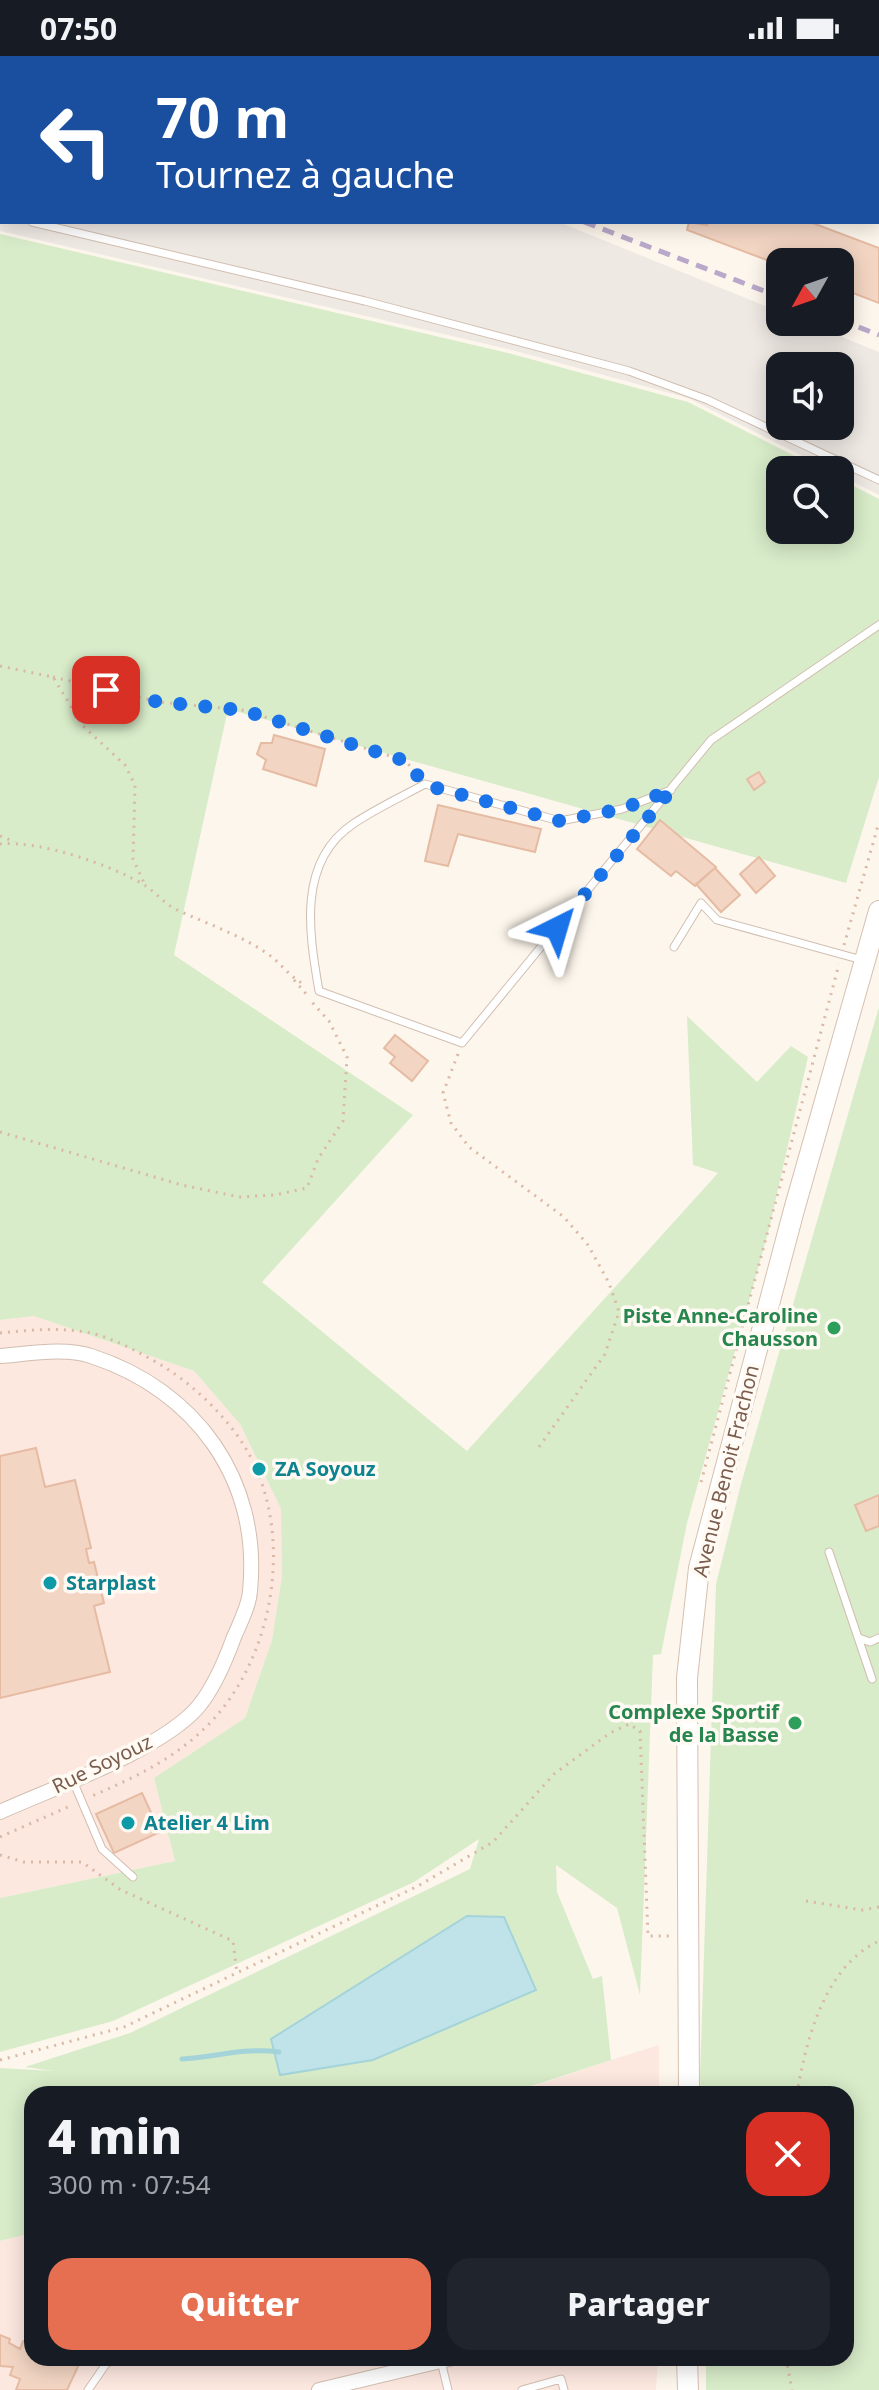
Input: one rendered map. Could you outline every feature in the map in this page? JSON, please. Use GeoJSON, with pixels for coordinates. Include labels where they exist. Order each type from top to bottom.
{"type":"FeatureCollection","features":[{"type":"Feature","properties":{"kind":"main road","name":"Avenue Benoit Frachon"},"geometry":{"type":"LineString","coordinates":[[689,2086],[687,1678],[699,1568],[794,1210],[879,911]]}},
{"type":"Feature","properties":{"kind":"main road"},"geometry":{"type":"LineString","coordinates":[[687,2366],[688,2390]]}},
{"type":"Feature","properties":{"kind":"street","name":"Rue Soyouz"},"geometry":{"type":"LineString","coordinates":[[0,1356],[87,1354],[142,1376],[191,1413],[228,1465],[250,1530],[250,1594],[229,1652],[197,1707],[147,1745],[0,1812]]}},
{"type":"Feature","properties":{"kind":"street"},"geometry":{"type":"LineString","coordinates":[[327,2389],[419,2366]]}},
{"type":"Feature","properties":{"kind":"lane"},"geometry":{"type":"LineString","coordinates":[[40,224],[336,294],[629,371],[708,400],[879,480]]}},
{"type":"Feature","properties":{"kind":"lane"},"geometry":{"type":"LineString","coordinates":[[671,790],[622,809],[560,821],[425,785],[352,824],[326,848],[313,883],[309,914],[319,991],[462,1043],[671,790],[711,740],[879,625]]}},
{"type":"Feature","properties":{"kind":"lane"},"geometry":{"type":"LineString","coordinates":[[674,947],[701,903],[717,920],[865,961]]}},
{"type":"Feature","properties":{"kind":"lane"},"geometry":{"type":"LineString","coordinates":[[829,1552],[872,1679]]}},
{"type":"Feature","properties":{"kind":"lane"},"geometry":{"type":"LineString","coordinates":[[858,1638],[870,1642],[879,1638]]}},
{"type":"Feature","properties":{"kind":"lane"},"geometry":{"type":"LineString","coordinates":[[72,1779],[102,1849],[133,1877]]}},
{"type":"Feature","properties":{"kind":"lane"},"geometry":{"type":"LineString","coordinates":[[88,2390],[105,2366]]}},
{"type":"Feature","properties":{"kind":"lane"},"geometry":{"type":"LineString","coordinates":[[447,2366],[448,2390]]}},
{"type":"Feature","properties":{"kind":"lane"},"geometry":{"type":"LineString","coordinates":[[522,2390],[561,2379],[564,2390]]}},
{"type":"Feature","properties":{"kind":"path"},"geometry":{"type":"LineString","coordinates":[[0,666],[159,702],[242,710],[406,761],[425,785]]}},
{"type":"Feature","properties":{"kind":"path"},"geometry":{"type":"LineString","coordinates":[[53,677],[83,726],[125,765],[135,785],[133,859],[145,885]]}},
{"type":"Feature","properties":{"kind":"path"},"geometry":{"type":"LineString","coordinates":[[0,836],[84,859],[145,885],[171,907],[231,932],[271,956],[329,1021],[347,1057],[343,1121],[318,1159],[307,1188],[275,1195],[239,1197],[182,1185],[0,1132]]}},
{"type":"Feature","properties":{"kind":"path"},"geometry":{"type":"LineString","coordinates":[[0,844],[15,842]]}},
{"type":"Feature","properties":{"kind":"path"},"geometry":{"type":"LineString","coordinates":[[294,980],[319,991]]}},
{"type":"Feature","properties":{"kind":"path"},"geometry":{"type":"LineString","coordinates":[[462,1043],[443,1093],[451,1123],[469,1147],[564,1217],[588,1245],[619,1312],[605,1354],[539,1447]]}},
{"type":"Feature","properties":{"kind":"path"},"geometry":{"type":"LineString","coordinates":[[0,1333],[46,1329],[90,1333],[120,1342],[177,1373],[236,1433],[256,1473],[266,1505],[275,1561],[271,1602],[262,1641],[212,1721],[184,1747],[149,1771],[0,1837]]}},
{"type":"Feature","properties":{"kind":"path"},"geometry":{"type":"LineString","coordinates":[[0,2060],[124,2027],[418,1886],[493,1842],[554,1774],[610,1733],[629,1724],[640,1731],[648,1936],[670,1936]]}},
{"type":"Feature","properties":{"kind":"path"},"geometry":{"type":"LineString","coordinates":[[0,1855],[24,1862],[82,1862],[121,1890],[233,1941],[237,1974]]}},
{"type":"Feature","properties":{"kind":"path"},"geometry":{"type":"LineString","coordinates":[[806,1901],[862,1910],[879,1907]]}},
{"type":"Feature","properties":{"kind":"path"},"geometry":{"type":"LineString","coordinates":[[799,2086],[830,1988],[852,1957],[879,1941]]}},
{"type":"Feature","properties":{"kind":"path"},"geometry":{"type":"LineString","coordinates":[[788,2366],[792,2390]]}},
{"type":"Feature","properties":{"kind":"shaded area"},"geometry":{"type":"Polygon","coordinates":[[[0,224],[564,224],[766,306],[766,336],[840,336],[879,352],[879,495],[854,482],[854,456],[802,456],[771,440],[854,440],[854,352],[766,352],[766,438],[688,398],[512,350],[0,231],[0,224]]]}},
{"type":"Feature","properties":{"kind":"shaded area"},"geometry":{"type":"Polygon","coordinates":[[[34,1316],[194,1371],[240,1424],[281,1509],[282,1576],[272,1640],[245,1718],[154,1778],[175,1861],[0,1898],[0,1320],[34,1316]]]}},
{"type":"Feature","properties":{"kind":"shaded area"},"geometry":{"type":"Polygon","coordinates":[[[659,2045],[659,2086],[534,2086],[659,2045]]]}},
{"type":"Feature","properties":{"kind":"shaded area"},"geometry":{"type":"Polygon","coordinates":[[[24,2235],[24,2366],[658,2366],[656,2390],[0,2390],[0,2241],[24,2235]]]}},
{"type":"Feature","properties":{"kind":"green space"},"geometry":{"type":"Polygon","coordinates":[[[0,234],[512,354],[688,402],[794,456],[766,456],[766,544],[854,544],[854,486],[879,499],[879,777],[846,883],[228,709],[174,955],[413,1115],[262,1282],[467,1451],[718,1173],[693,1165],[687,1016],[757,1082],[791,1046],[808,1057],[769,1229],[687,1523],[661,1654],[653,1655],[640,1995],[617,1908],[556,1865],[557,1892],[593,1979],[602,1976],[611,2060],[531,2086],[24,2086],[24,2235],[0,2241],[0,2068],[53,2071],[25,2067],[130,2033],[470,1869],[479,1839],[414,1882],[113,2021],[0,2052],[0,1898],[175,1861],[154,1778],[245,1718],[272,1640],[282,1576],[281,1509],[240,1424],[194,1371],[34,1316],[0,1320],[0,234]]]}},
{"type":"Feature","properties":{"kind":"green space","name":"Complexe Sportif de la Basse"},"geometry":{"type":"Polygon","coordinates":[[[879,1007],[879,2390],[706,2390],[706,2366],[854,2366],[854,2086],[700,2086],[716,1584],[741,1484],[879,1007]]]}},
{"type":"Feature","properties":{"kind":"water"},"geometry":{"type":"Polygon","coordinates":[[[467,1916],[504,1917],[536,1990],[373,2060],[280,2075],[271,2039],[467,1916]]]}},
{"type":"Feature","properties":{"kind":"building"},"geometry":{"type":"Polygon","coordinates":[[[688,224],[815,224],[879,248],[879,303],[854,293],[854,248],[766,248],[766,260],[687,230],[688,224]]]}},
{"type":"Feature","properties":{"kind":"building"},"geometry":{"type":"Polygon","coordinates":[[[274,735],[325,749],[316,786],[263,769],[266,760],[257,754],[261,743],[272,743],[274,735]]]}},
{"type":"Feature","properties":{"kind":"building"},"geometry":{"type":"Polygon","coordinates":[[[759,772],[765,782],[754,790],[747,779],[759,772]]]}},
{"type":"Feature","properties":{"kind":"building"},"geometry":{"type":"Polygon","coordinates":[[[438,805],[541,829],[535,852],[458,834],[448,866],[425,861],[438,805]]]}},
{"type":"Feature","properties":{"kind":"building"},"geometry":{"type":"Polygon","coordinates":[[[660,820],[716,867],[695,886],[676,871],[671,876],[637,849],[660,820]]]}},
{"type":"Feature","properties":{"kind":"building"},"geometry":{"type":"Polygon","coordinates":[[[759,857],[775,876],[756,893],[740,874],[759,857]]]}},
{"type":"Feature","properties":{"kind":"building"},"geometry":{"type":"Polygon","coordinates":[[[715,868],[740,895],[721,912],[696,884],[715,868]]]}},
{"type":"Feature","properties":{"kind":"building"},"geometry":{"type":"Polygon","coordinates":[[[395,1035],[428,1061],[412,1081],[390,1063],[395,1057],[384,1048],[395,1035]]]}},
{"type":"Feature","properties":{"kind":"building","name":"Starplast"},"geometry":{"type":"Polygon","coordinates":[[[36,1448],[45,1487],[75,1480],[91,1548],[86,1549],[89,1563],[94,1562],[104,1603],[94,1606],[110,1672],[0,1698],[0,1456],[36,1448]]]}},
{"type":"Feature","properties":{"kind":"building"},"geometry":{"type":"Polygon","coordinates":[[[879,1495],[879,1526],[866,1531],[855,1505],[879,1495]]]}},
{"type":"Feature","properties":{"kind":"building","name":"Atelier 4 Lim"},"geometry":{"type":"Polygon","coordinates":[[[142,1793],[160,1832],[114,1853],[96,1814],[142,1793]]]}},
{"type":"Feature","properties":{"kind":"building"},"geometry":{"type":"Polygon","coordinates":[[[0,2335],[10,2339],[9,2343],[20,2349],[24,2341],[24,2366],[78,2366],[67,2390],[16,2390],[20,2379],[10,2375],[13,2367],[0,2366],[0,2335]]]}},
{"type":"Feature","properties":{"kind":"waterway"},"geometry":{"type":"LineString","coordinates":[[182,2059],[243,2051],[279,2052]]}},
{"type":"Feature","properties":{"kind":"railway"},"geometry":{"type":"LineString","coordinates":[[589,224],[766,292]]}},
{"type":"Feature","properties":{"kind":"railway"},"geometry":{"type":"LineString","coordinates":[[854,325],[879,335]]}},
{"type":"Feature","properties":{"kind":"place","name":"Piste Anne-Caroline Chausson"},"geometry":{"type":"Point","coordinates":[834,1328]}},
{"type":"Feature","properties":{"kind":"place","name":"ZA Soyouz"},"geometry":{"type":"Point","coordinates":[259,1469]}},
{"type":"Feature","properties":{"kind":"place","name":"Starplast"},"geometry":{"type":"Point","coordinates":[50,1583]}},
{"type":"Feature","properties":{"kind":"place","name":"Complexe Sportif de la Basse"},"geometry":{"type":"Point","coordinates":[795,1723]}},
{"type":"Feature","properties":{"kind":"place","name":"Atelier 4 Lim"},"geometry":{"type":"Point","coordinates":[128,1823]}},
{"type":"Feature","properties":{"kind":"route"},"geometry":{"type":"LineString","coordinates":[[106,690],[159,702],[242,710],[406,761],[425,785],[560,821],[622,809],[671,790],[557,928]]}}]}
